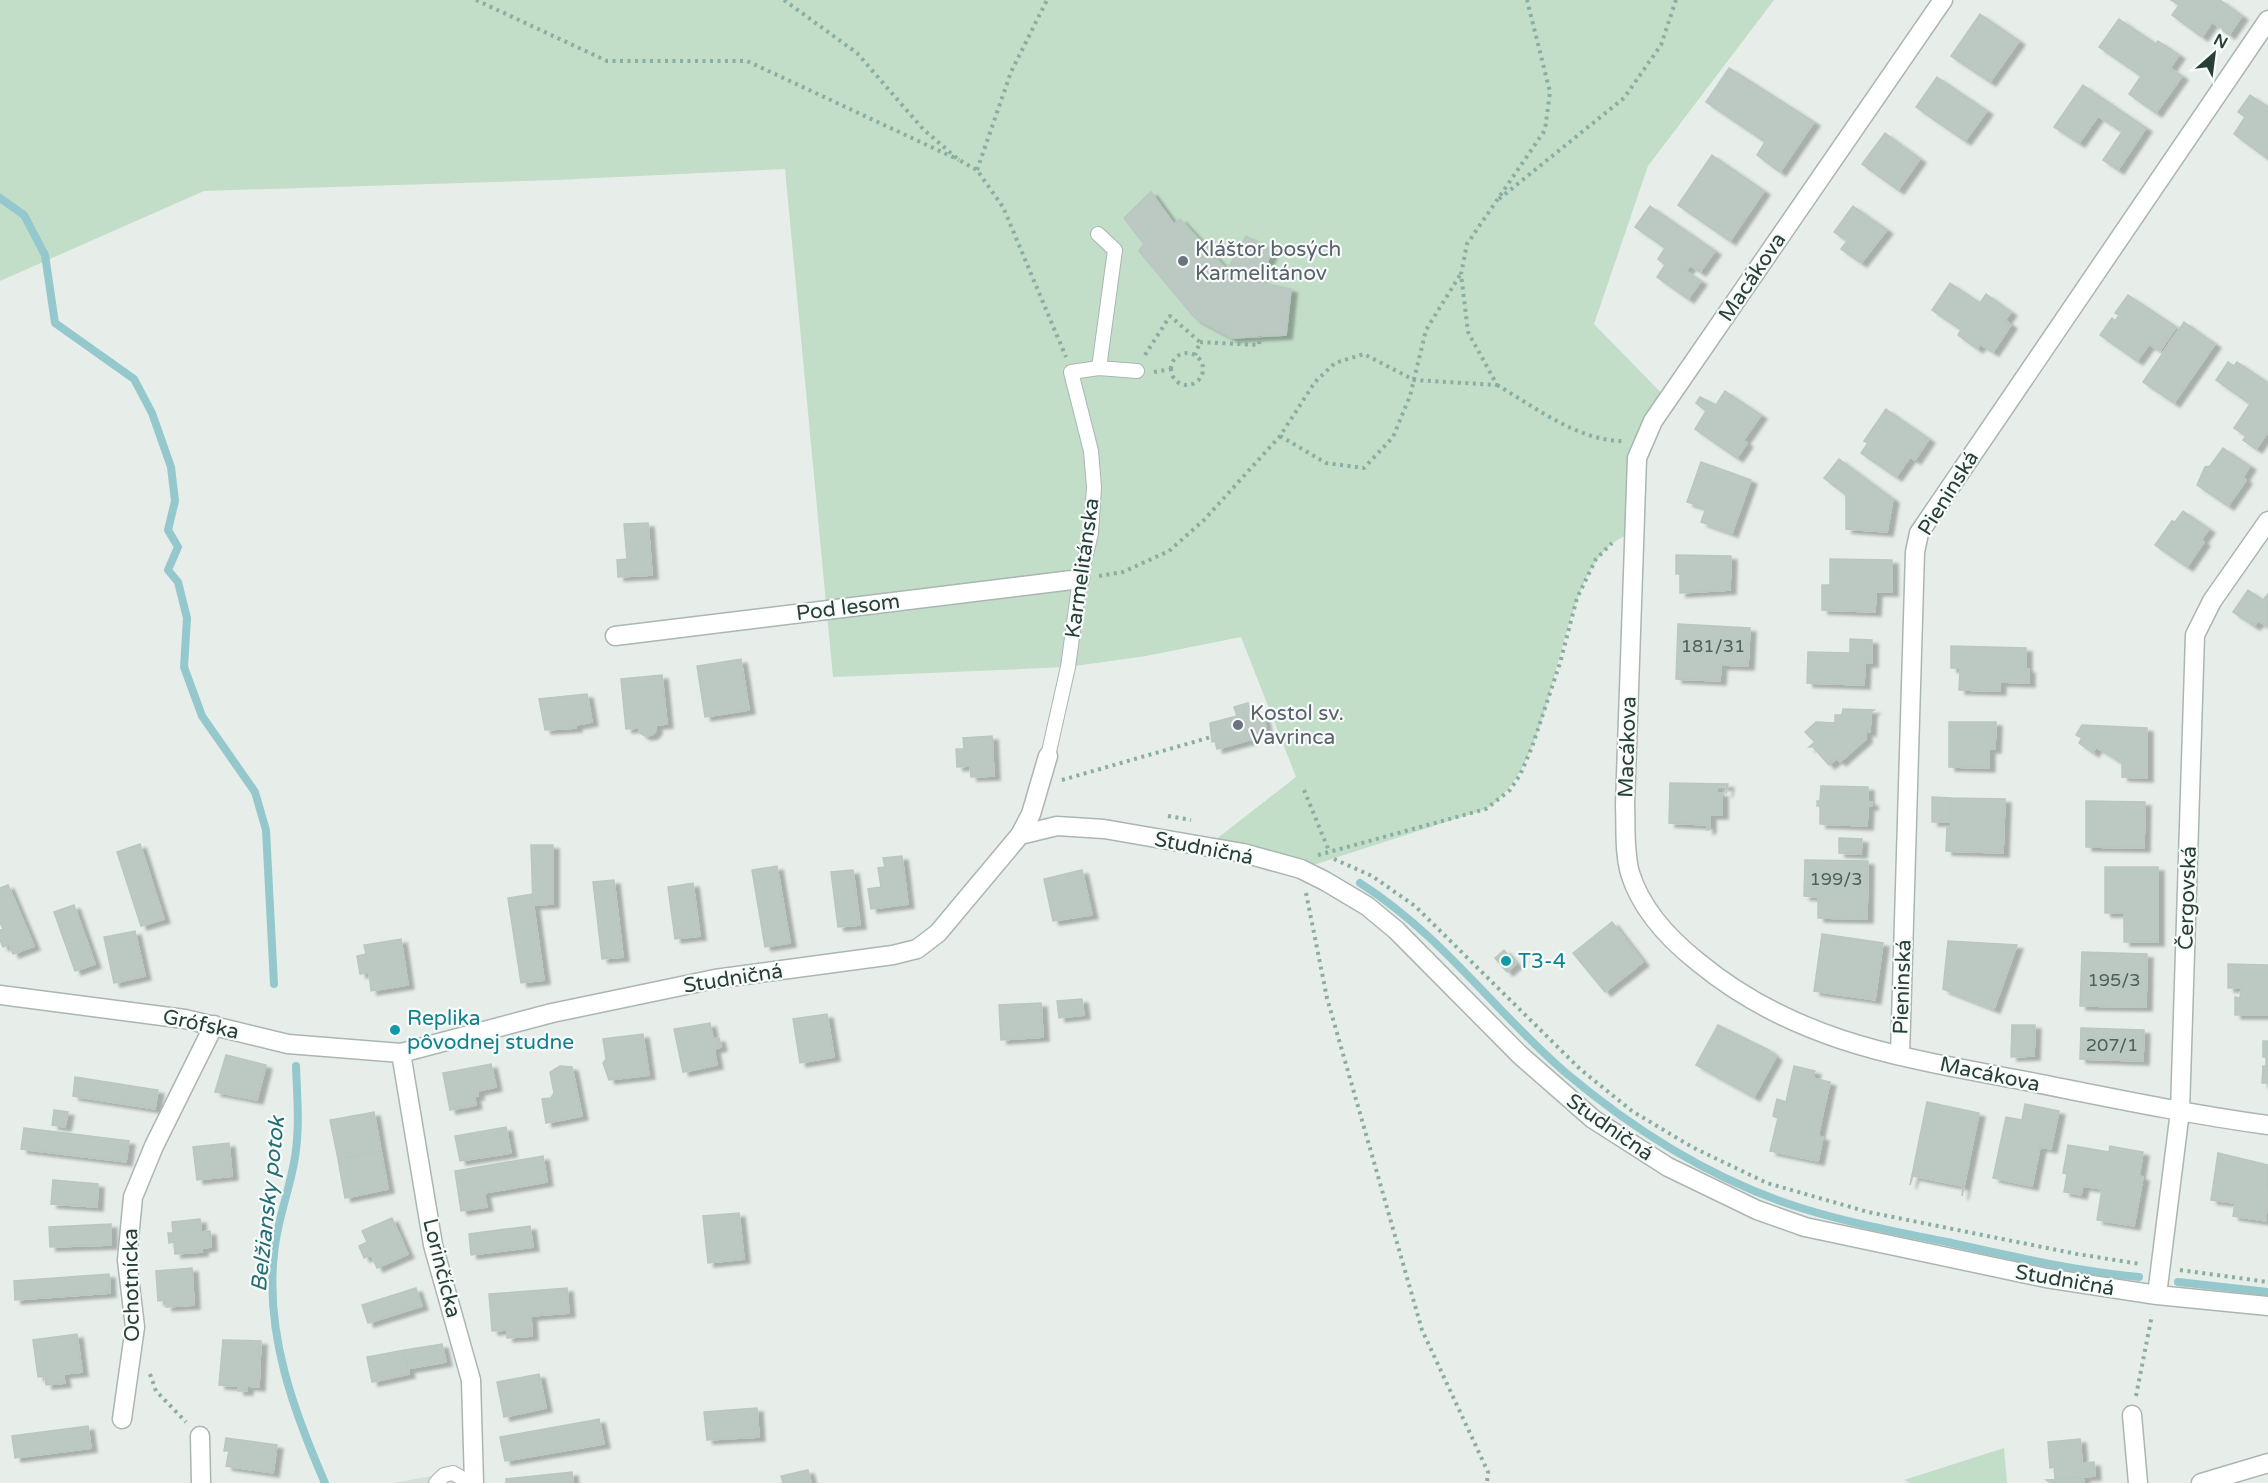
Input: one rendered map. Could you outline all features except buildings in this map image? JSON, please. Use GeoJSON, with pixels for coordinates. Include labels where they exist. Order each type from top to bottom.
{"type":"FeatureCollection","features":[{"type":"Feature","properties":{"kind":"street","name":"Macákova"},"geometry":{"type":"LineString","coordinates":[[1942,0],[1653,421],[1642,441],[1637,458],[1634,533],[1626,850],[1631,874],[1641,898],[1669,937],[1715,977],[1746,997],[1809,1029],[1856,1045],[1900,1055],[2180,1111],[2268,1125]]}},
{"type":"Feature","properties":{"kind":"street","name":"Pieninská"},"geometry":{"type":"LineString","coordinates":[[1900,1055],[1915,552],[1919,533],[2268,20]]}},
{"type":"Feature","properties":{"kind":"street","name":"Čergovská"},"geometry":{"type":"LineString","coordinates":[[2157,1295],[2180,1111],[2195,635],[2212,601],[2268,521]]}},
{"type":"Feature","properties":{"kind":"street","name":"Pod lesom"},"geometry":{"type":"LineString","coordinates":[[615,636],[1080,579]]}},
{"type":"Feature","properties":{"kind":"street","name":"Studničná"},"geometry":{"type":"LineString","coordinates":[[401,1053],[552,1013],[692,984],[869,959],[917,949],[938,933],[1020,835],[1031,814],[1048,756]]}},
{"type":"Feature","properties":{"kind":"street","name":"Studničná"},"geometry":{"type":"LineString","coordinates":[[1020,835],[1057,826],[1104,829],[1243,853],[1301,869],[1367,906],[1396,930],[1520,1055],[1593,1119],[1668,1167],[1715,1192],[1805,1227],[2046,1278],[2157,1295],[2268,1306]]}},
{"type":"Feature","properties":{"kind":"street","name":"Grófska"},"geometry":{"type":"LineString","coordinates":[[0,995],[52,1000],[214,1025],[288,1044],[401,1053]]}},
{"type":"Feature","properties":{"kind":"street","name":"Ochotnícka"},"geometry":{"type":"LineString","coordinates":[[122,1419],[135,1327],[127,1260],[133,1197],[154,1146],[214,1025]]}},
{"type":"Feature","properties":{"kind":"street","name":"Lorinčícka"},"geometry":{"type":"LineString","coordinates":[[401,1053],[433,1245],[471,1380],[472,1483]]}},
{"type":"Feature","properties":{"kind":"street"},"geometry":{"type":"LineString","coordinates":[[2132,1415],[2138,1483]]}},
{"type":"Feature","properties":{"kind":"street"},"geometry":{"type":"LineString","coordinates":[[200,1436],[201,1483]]}},
{"type":"Feature","properties":{"kind":"street"},"geometry":{"type":"LineString","coordinates":[[2201,1483],[2268,1462]]}},
{"type":"Feature","properties":{"kind":"lane"},"geometry":{"type":"LineString","coordinates":[[1098,234],[1115,250],[1099,368]]}},
{"type":"Feature","properties":{"kind":"lane"},"geometry":{"type":"LineString","coordinates":[[1071,372],[1099,368],[1137,371]]}},
{"type":"Feature","properties":{"kind":"lane","name":"Karmelitánska"},"geometry":{"type":"LineString","coordinates":[[1048,756],[1068,667],[1080,579],[1091,533],[1094,487],[1091,451],[1071,372]]}},
{"type":"Feature","properties":{"kind":"lane"},"geometry":{"type":"LineString","coordinates":[[436,1483],[444,1475],[453,1473],[461,1475],[472,1483]]}},
{"type":"Feature","properties":{"kind":"path"},"geometry":{"type":"LineString","coordinates":[[476,0],[607,61],[747,61],[977,170],[1003,207],[1071,372]]}},
{"type":"Feature","properties":{"kind":"path"},"geometry":{"type":"LineString","coordinates":[[784,0],[857,53],[923,129],[959,160]]}},
{"type":"Feature","properties":{"kind":"path"},"geometry":{"type":"LineString","coordinates":[[977,170],[1011,72],[1047,0]]}},
{"type":"Feature","properties":{"kind":"path"},"geometry":{"type":"LineString","coordinates":[[1497,384],[1468,332],[1461,274],[1467,244],[1545,130],[1550,92],[1527,0]]}},
{"type":"Feature","properties":{"kind":"path"},"geometry":{"type":"LineString","coordinates":[[1496,202],[1624,98],[1661,45],[1676,0]]}},
{"type":"Feature","properties":{"kind":"path"},"geometry":{"type":"LineString","coordinates":[[1280,436],[1326,463],[1364,468],[1393,437],[1414,380],[1425,330],[1461,274]]}},
{"type":"Feature","properties":{"kind":"path"},"geometry":{"type":"LineString","coordinates":[[1137,371],[1152,341],[1170,316],[1200,342],[1259,345],[1260,336]]}},
{"type":"Feature","properties":{"kind":"path"},"geometry":{"type":"LineString","coordinates":[[1195,356],[1200,342]]}},
{"type":"Feature","properties":{"kind":"path"},"geometry":{"type":"LineString","coordinates":[[1161,371],[1171,369],[1179,356],[1184,353],[1195,356],[1203,368],[1200,378],[1192,384],[1178,382],[1171,369]]}},
{"type":"Feature","properties":{"kind":"path"},"geometry":{"type":"LineString","coordinates":[[1080,579],[1123,573],[1169,551],[1204,520],[1280,436],[1315,382],[1335,363],[1364,354],[1414,380],[1497,384],[1574,429],[1607,441],[1642,441]]}},
{"type":"Feature","properties":{"kind":"path"},"geometry":{"type":"LineString","coordinates":[[1487,1483],[1488,1472],[1422,1330],[1326,998],[1301,869],[1320,854],[1329,851],[1486,809],[1510,790],[1520,775],[1532,747],[1560,663],[1577,597],[1596,559],[1620,536],[1634,533]]}},
{"type":"Feature","properties":{"kind":"path"},"geometry":{"type":"LineString","coordinates":[[1069,778],[1210,737]]}},
{"type":"Feature","properties":{"kind":"path"},"geometry":{"type":"LineString","coordinates":[[1304,790],[1329,851]]}},
{"type":"Feature","properties":{"kind":"path"},"geometry":{"type":"LineString","coordinates":[[1320,854],[1372,876],[1415,906],[1580,1069],[1632,1111],[1692,1147],[1767,1183],[1868,1212],[2078,1254],[2268,1282]]}},
{"type":"Feature","properties":{"kind":"path"},"geometry":{"type":"LineString","coordinates":[[2132,1415],[2157,1295]]}},
{"type":"Feature","properties":{"kind":"path"},"geometry":{"type":"LineString","coordinates":[[149,1370],[156,1391],[200,1436]]}},
{"type":"Feature","properties":{"kind":"shaded area"},"geometry":{"type":"Polygon","coordinates":[[[475,1468],[474,1483],[393,1483],[449,1473],[475,1468]]]}},
{"type":"Feature","properties":{"kind":"green space"},"geometry":{"type":"Polygon","coordinates":[[[0,0],[1774,0],[1648,166],[1594,324],[1668,400],[1642,441],[1634,533],[1607,548],[1587,577],[1572,615],[1547,704],[1532,746],[1513,783],[1486,809],[1301,869],[1206,847],[1296,777],[1241,637],[1146,656],[1068,667],[833,677],[785,169],[555,180],[204,191],[0,281],[0,0]]]}},
{"type":"Feature","properties":{"kind":"green space"},"geometry":{"type":"Polygon","coordinates":[[[2004,1448],[2007,1483],[1910,1483],[1904,1480],[2004,1448]]]}},
{"type":"Feature","properties":{"kind":"waterway","name":"Belžiansky potok"},"geometry":{"type":"LineString","coordinates":[[0,198],[24,215],[45,255],[55,323],[134,379],[152,413],[171,467],[175,501],[168,530],[178,547],[168,570],[178,582],[187,618],[184,667],[202,716],[255,792],[266,830],[274,984]]}},
{"type":"Feature","properties":{"kind":"waterway"},"geometry":{"type":"LineString","coordinates":[[1360,883],[1390,904],[1443,950],[1566,1073],[1620,1115],[1707,1169],[1769,1197],[1837,1218],[2042,1262],[2139,1277]]}},
{"type":"Feature","properties":{"kind":"waterway","name":"Belžiansky potok"},"geometry":{"type":"LineString","coordinates":[[296,1066],[297,1145],[274,1254],[272,1284],[274,1314],[284,1372],[303,1429],[325,1483]]}},
{"type":"Feature","properties":{"kind":"waterway"},"geometry":{"type":"LineString","coordinates":[[2178,1282],[2268,1292]]}},
{"type":"Feature","properties":{"kind":"place","name":"Kláštor bosých Karmelitánov"},"geometry":{"type":"Point","coordinates":[1183,261]}},
{"type":"Feature","properties":{"kind":"place","name":"Kostol sv. Vavrinca"},"geometry":{"type":"Point","coordinates":[1238,725]}},
{"type":"Feature","properties":{"kind":"place","name":"T3-4"},"geometry":{"type":"Point","coordinates":[1506,961]}},
{"type":"Feature","properties":{"kind":"place","name":"Replika pôvodnej studne"},"geometry":{"type":"Point","coordinates":[395,1030]}}]}
